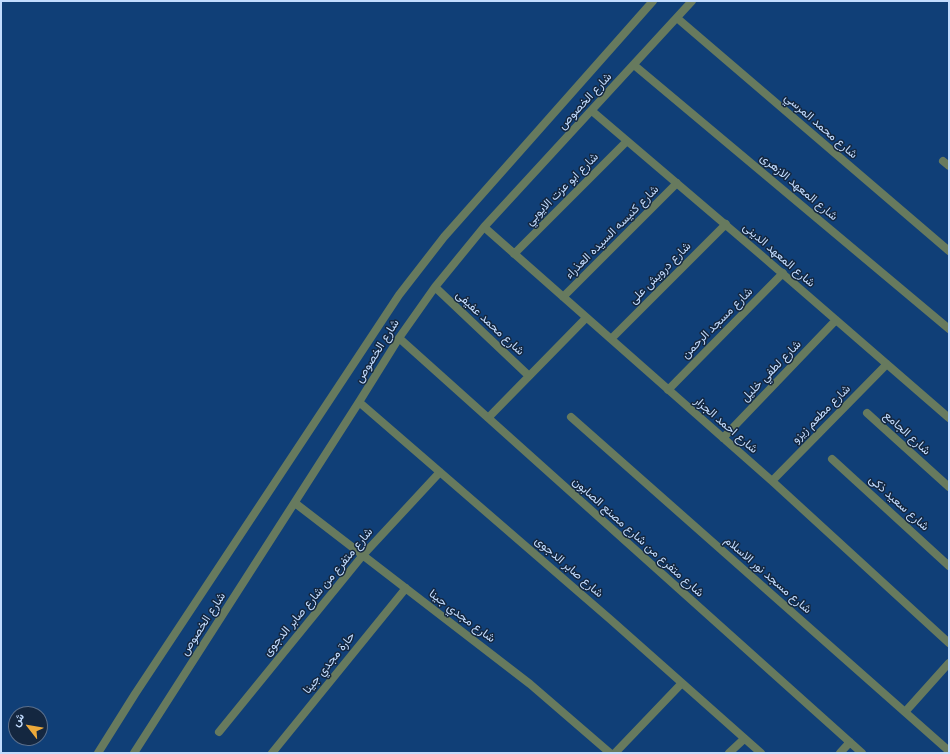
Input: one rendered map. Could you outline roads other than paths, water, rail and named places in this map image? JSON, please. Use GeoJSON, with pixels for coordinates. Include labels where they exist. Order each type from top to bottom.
{"type":"FeatureCollection","features":[{"type":"Feature","properties":{"kind":"street","name":"شارع الخصوص"},"geometry":{"type":"LineString","coordinates":[[98,753],[139,687],[399,295],[444,237],[653,1]]}},
{"type":"Feature","properties":{"kind":"street","name":"شارع الخصوص"},"geometry":{"type":"LineString","coordinates":[[134,753],[399,338],[435,287],[484,227],[692,1]]}},
{"type":"Feature","properties":{"kind":"street","name":"شارع محمد المرسي"},"geometry":{"type":"LineString","coordinates":[[677,18],[949,251]]}},
{"type":"Feature","properties":{"kind":"street","name":"شارع المعهد الازهرى"},"geometry":{"type":"LineString","coordinates":[[634,65],[949,329]]}},
{"type":"Feature","properties":{"kind":"street","name":"شارع المعهد الدينى"},"geometry":{"type":"LineString","coordinates":[[592,111],[783,273],[949,418]]}},
{"type":"Feature","properties":{"kind":"street","name":"شارع ابو عزت الايوبي"},"geometry":{"type":"LineString","coordinates":[[514,254],[627,140]]}},
{"type":"Feature","properties":{"kind":"street","name":"شارع كنيسه السيده العذراء"},"geometry":{"type":"LineString","coordinates":[[563,297],[677,184]]}},
{"type":"Feature","properties":{"kind":"street","name":"شارع درويش على"},"geometry":{"type":"LineString","coordinates":[[611,339],[726,224]]}},
{"type":"Feature","properties":{"kind":"street","name":"شارع احمد الجزار"},"geometry":{"type":"LineString","coordinates":[[484,227],[772,481],[949,643]]}},
{"type":"Feature","properties":{"kind":"street","name":"شارع مسجد الرحمن"},"geometry":{"type":"LineString","coordinates":[[668,390],[783,273]]}},
{"type":"Feature","properties":{"kind":"street","name":"شارع محمد عفيفى"},"geometry":{"type":"LineString","coordinates":[[435,287],[529,376]]}},
{"type":"Feature","properties":{"kind":"street"},"geometry":{"type":"LineString","coordinates":[[488,418],[586,318]]}},
{"type":"Feature","properties":{"kind":"street","name":"شارع لطفي خليل"},"geometry":{"type":"LineString","coordinates":[[723,438],[836,320]]}},
{"type":"Feature","properties":{"kind":"street","name":"شارع متفرع من شارع مصنع الصابون"},"geometry":{"type":"LineString","coordinates":[[399,338],[862,753]]}},
{"type":"Feature","properties":{"kind":"street","name":"شارع مطعم زيزو"},"geometry":{"type":"LineString","coordinates":[[772,481],[887,364]]}},
{"type":"Feature","properties":{"kind":"street","name":"شارع صابر الدجوى"},"geometry":{"type":"LineString","coordinates":[[359,402],[761,753]]}},
{"type":"Feature","properties":{"kind":"street","name":"شارع الجامع"},"geometry":{"type":"LineString","coordinates":[[867,413],[949,487]]}},
{"type":"Feature","properties":{"kind":"street","name":"شارع مسجد نور الاسلام"},"geometry":{"type":"LineString","coordinates":[[571,417],[949,751]]}},
{"type":"Feature","properties":{"kind":"street","name":"شارع سعيد ذكى"},"geometry":{"type":"LineString","coordinates":[[832,459],[949,566]]}},
{"type":"Feature","properties":{"kind":"street","name":"شارع متفرع من شارع صابر الدجوى"},"geometry":{"type":"LineString","coordinates":[[219,732],[363,555],[440,472]]}},
{"type":"Feature","properties":{"kind":"street","name":"شارع مجدي جينا"},"geometry":{"type":"LineString","coordinates":[[295,503],[530,684],[610,753]]}},
{"type":"Feature","properties":{"kind":"street","name":"حارة مجدي جينا"},"geometry":{"type":"LineString","coordinates":[[272,753],[406,588]]}},
{"type":"Feature","properties":{"kind":"street"},"geometry":{"type":"LineString","coordinates":[[905,712],[949,663]]}},
{"type":"Feature","properties":{"kind":"street"},"geometry":{"type":"LineString","coordinates":[[615,753],[682,684]]}},
{"type":"Feature","properties":{"kind":"street"},"geometry":{"type":"LineString","coordinates":[[729,753],[744,738]]}},
{"type":"Feature","properties":{"kind":"street"},"geometry":{"type":"LineString","coordinates":[[840,753],[850,742]]}}]}
